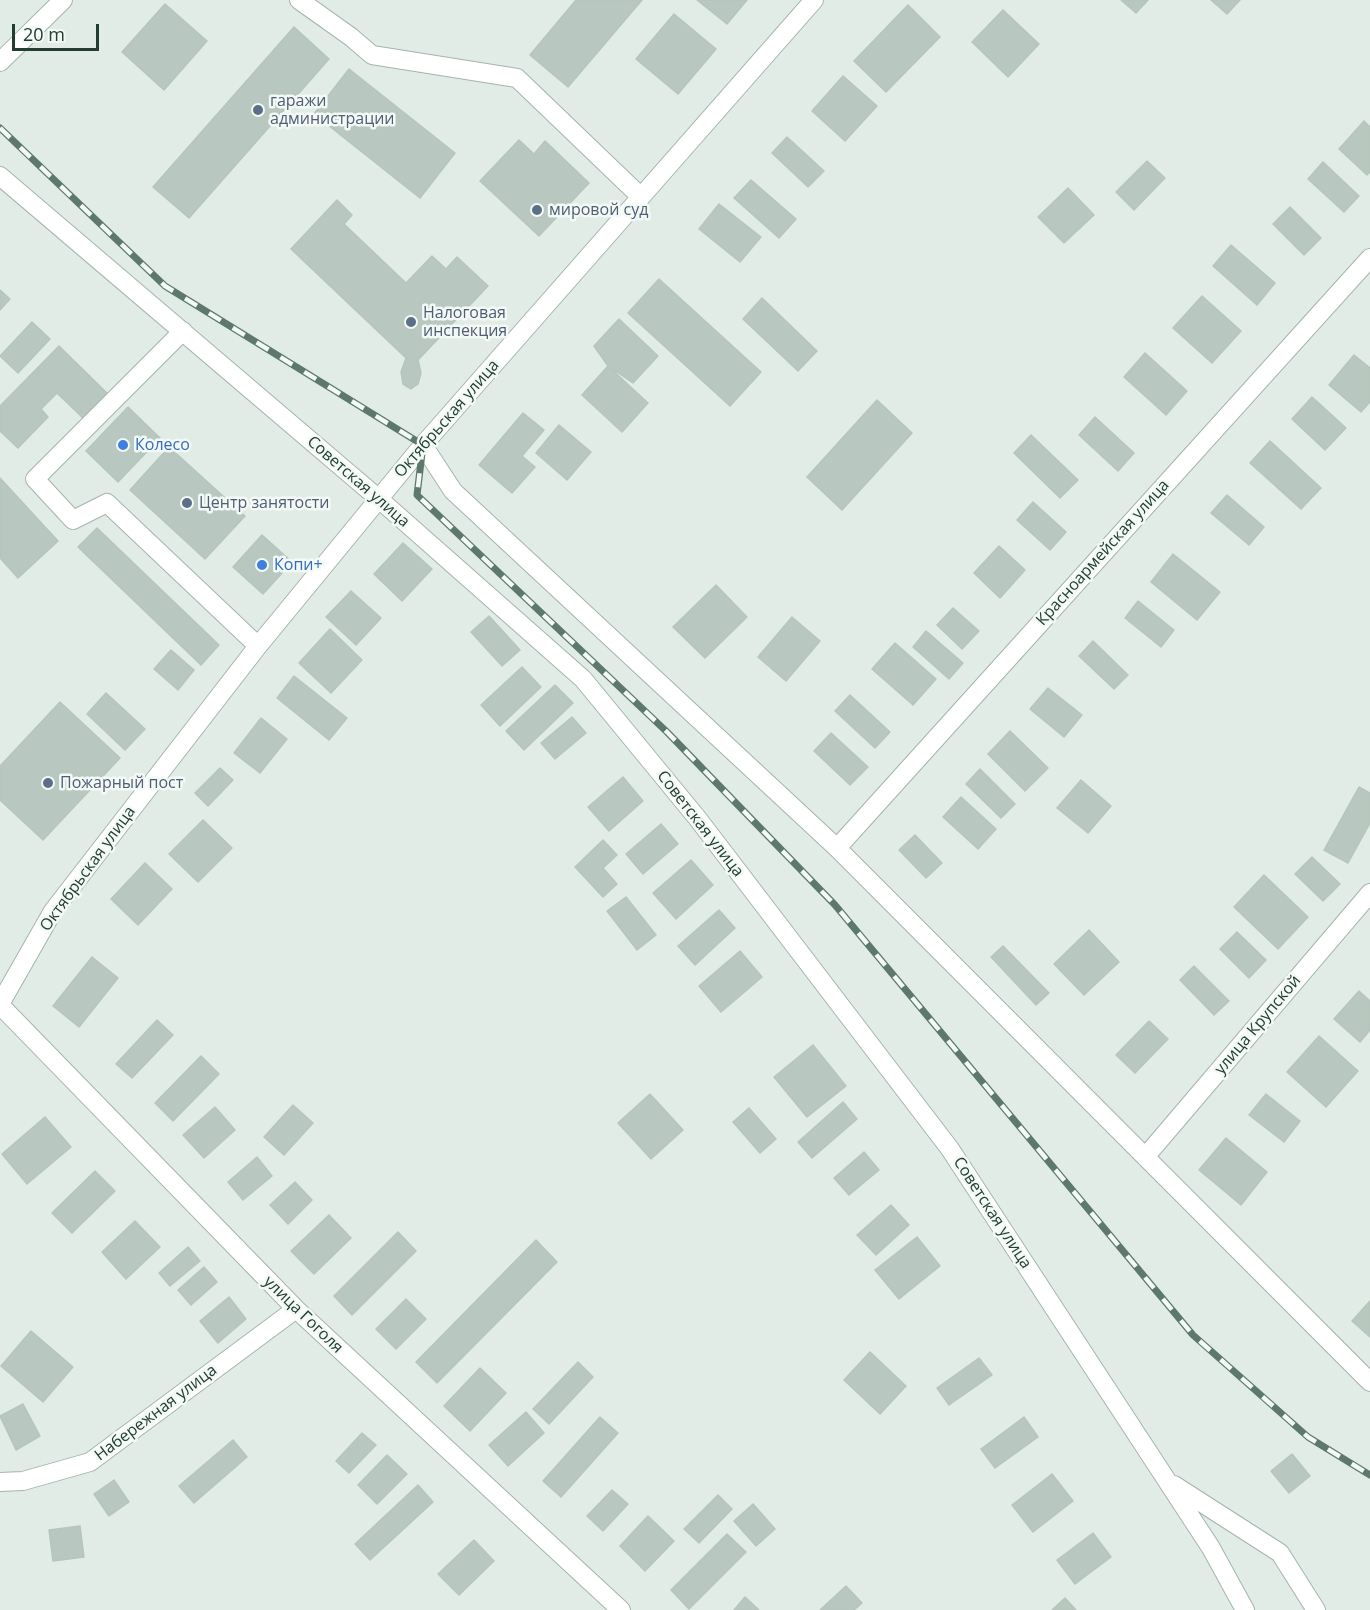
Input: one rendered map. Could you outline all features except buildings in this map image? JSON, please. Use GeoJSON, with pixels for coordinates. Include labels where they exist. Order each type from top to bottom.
{"type":"FeatureCollection","features":[{"type":"Feature","properties":{"kind":"street"},"geometry":{"type":"LineString","coordinates":[[0,62],[63,0]]}},
{"type":"Feature","properties":{"kind":"street"},"geometry":{"type":"LineString","coordinates":[[299,0],[372,55],[517,78],[641,197]]}},
{"type":"Feature","properties":{"kind":"street","name":"Октябрьская улица"},"geometry":{"type":"LineString","coordinates":[[0,1004],[53,912],[258,646],[423,445],[814,0]]}},
{"type":"Feature","properties":{"kind":"street","name":"Советская улица"},"geometry":{"type":"LineString","coordinates":[[0,176],[379,499],[583,679],[690,810],[950,1149],[1211,1548],[1245,1610]]}},
{"type":"Feature","properties":{"kind":"street","name":"Красноармейская улица"},"geometry":{"type":"LineString","coordinates":[[837,848],[1370,258]]}},
{"type":"Feature","properties":{"kind":"street"},"geometry":{"type":"LineString","coordinates":[[183,331],[35,479],[73,520],[107,503],[258,646]]}},
{"type":"Feature","properties":{"kind":"street"},"geometry":{"type":"LineString","coordinates":[[423,445],[453,491],[837,848],[1370,1382]]}},
{"type":"Feature","properties":{"kind":"street","name":"улица Крупской"},"geometry":{"type":"LineString","coordinates":[[1146,1156],[1370,893]]}},
{"type":"Feature","properties":{"kind":"street","name":"улица Гоголя"},"geometry":{"type":"LineString","coordinates":[[0,1004],[296,1309],[621,1610]]}},
{"type":"Feature","properties":{"kind":"street","name":"Набережная улица"},"geometry":{"type":"LineString","coordinates":[[0,1482],[23,1481],[90,1462],[296,1309]]}},
{"type":"Feature","properties":{"kind":"street"},"geometry":{"type":"LineString","coordinates":[[1167,1481],[1280,1553],[1316,1610]]}},
{"type":"Feature","properties":{"kind":"railway"},"geometry":{"type":"LineString","coordinates":[[0,128],[165,286],[423,445],[417,495],[667,732],[835,905],[1193,1335],[1308,1437],[1370,1475]]}},
{"type":"Feature","properties":{"kind":"place","name":"гаражи администрации"},"geometry":{"type":"Point","coordinates":[258,110]}},
{"type":"Feature","properties":{"kind":"place","name":"мировой суд"},"geometry":{"type":"Point","coordinates":[537,210]}},
{"type":"Feature","properties":{"kind":"place","name":"Налоговая инспекция"},"geometry":{"type":"Point","coordinates":[411,322]}},
{"type":"Feature","properties":{"kind":"place","name":"Колесо"},"geometry":{"type":"Point","coordinates":[123,445]}},
{"type":"Feature","properties":{"kind":"place","name":"Центр занятости"},"geometry":{"type":"Point","coordinates":[187,503]}},
{"type":"Feature","properties":{"kind":"place","name":"Копи+"},"geometry":{"type":"Point","coordinates":[262,565]}},
{"type":"Feature","properties":{"kind":"place","name":"Пожарный пост"},"geometry":{"type":"Point","coordinates":[48,783]}}]}
